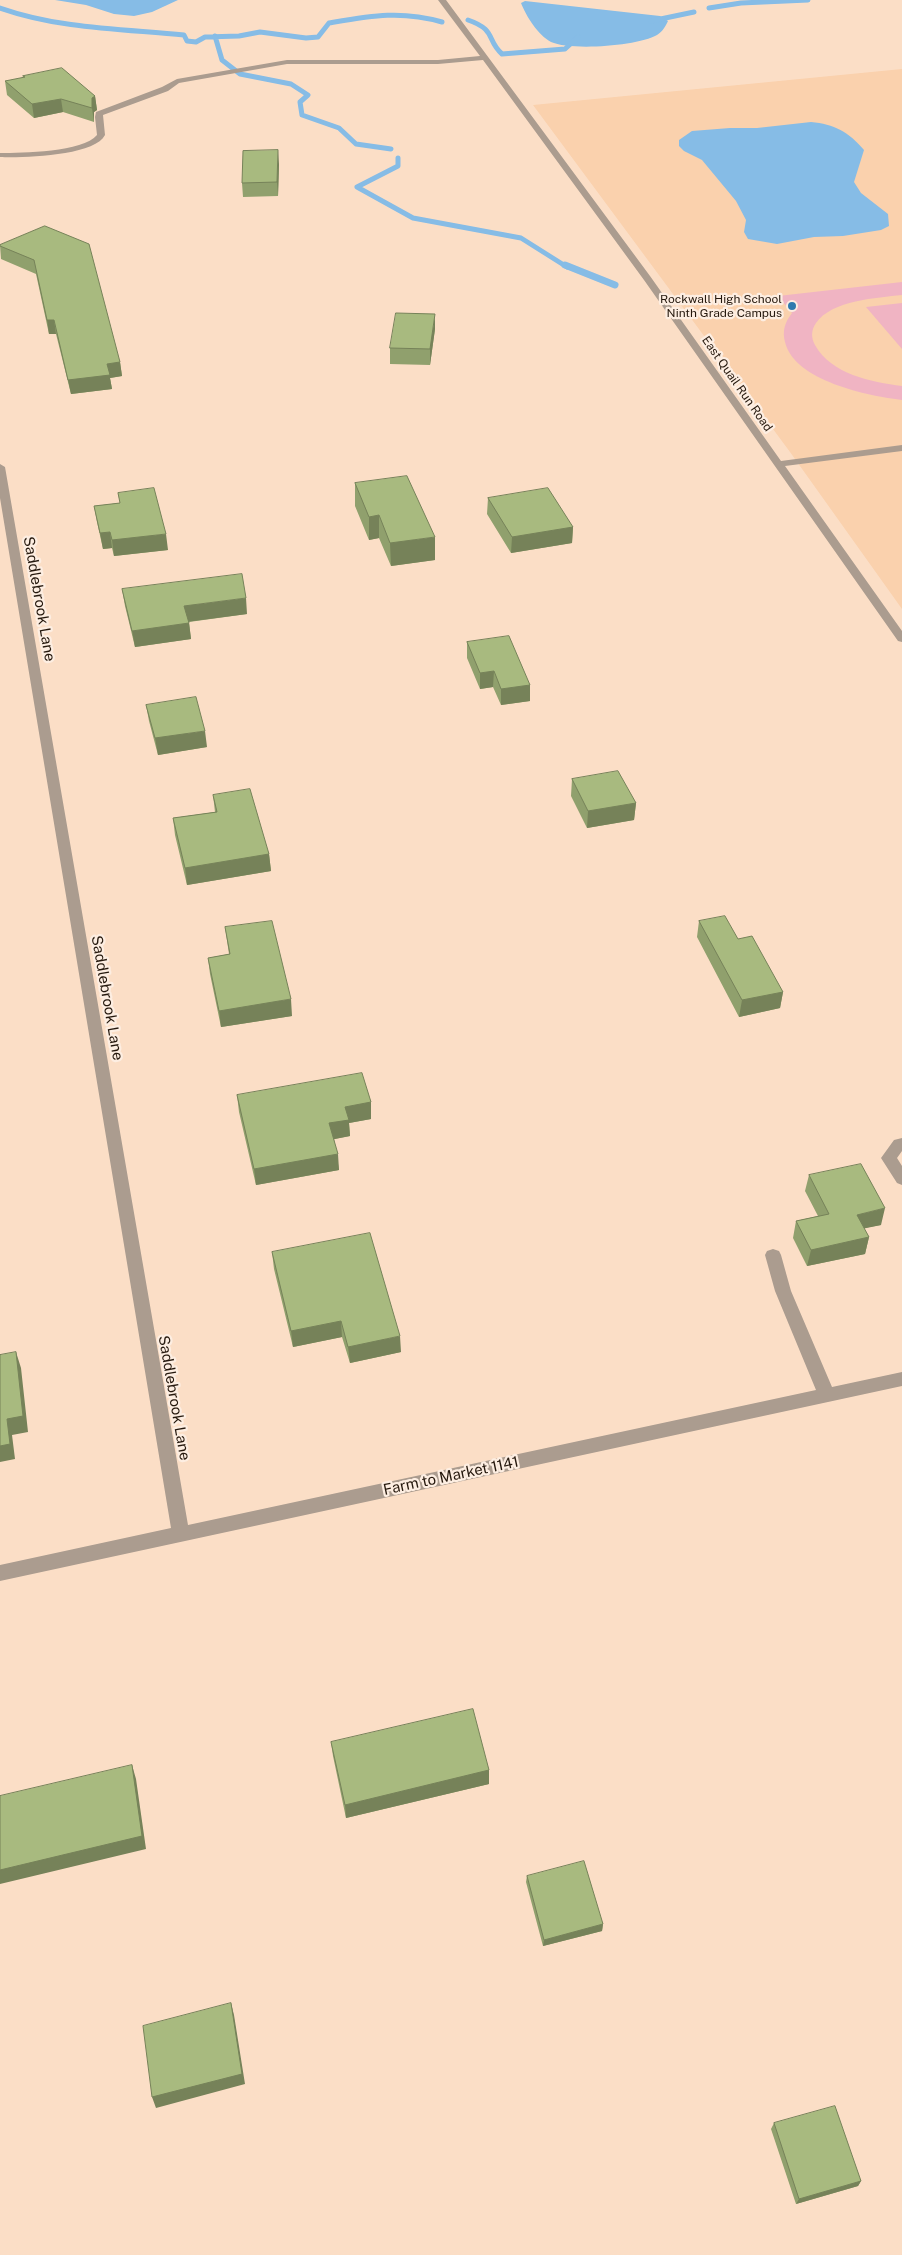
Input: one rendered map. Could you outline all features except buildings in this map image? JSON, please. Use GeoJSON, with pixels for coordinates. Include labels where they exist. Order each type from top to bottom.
{"type":"FeatureCollection","features":[{"type":"Feature","properties":{"kind":"street","name":"East Quail Run Road"},"geometry":{"type":"LineString","coordinates":[[442,0],[646,278],[902,639]]}},
{"type":"Feature","properties":{"kind":"street"},"geometry":{"type":"LineString","coordinates":[[0,155],[23,155],[82,147],[94,143],[100,139],[101,134],[98,121],[99,114],[165,89],[177,81],[206,75],[271,64],[311,60],[438,62],[484,58]]}},
{"type":"Feature","properties":{"kind":"street"},"geometry":{"type":"LineString","coordinates":[[778,464],[902,448]]}},
{"type":"Feature","properties":{"kind":"street","name":"Saddlebrook Lane"},"geometry":{"type":"LineString","coordinates":[[0,468],[181,1534]]}},
{"type":"Feature","properties":{"kind":"street"},"geometry":{"type":"LineString","coordinates":[[902,1144],[899,1144],[890,1158],[902,1179]]}},
{"type":"Feature","properties":{"kind":"street"},"geometry":{"type":"LineString","coordinates":[[773,1256],[783,1292],[827,1396]]}},
{"type":"Feature","properties":{"kind":"street","name":"Farm to Market 1141"},"geometry":{"type":"LineString","coordinates":[[0,1573],[902,1379]]}},
{"type":"Feature","properties":{"kind":"shaded area","name":"Rockwall High School Ninth Grade Campus"},"geometry":{"type":"Polygon","coordinates":[[[902,69],[902,609],[790,452],[533,105],[902,69]]]}},
{"type":"Feature","properties":{"kind":"shaded area"},"geometry":{"type":"Polygon","coordinates":[[[902,282],[902,295],[868,299],[833,309],[823,315],[816,323],[812,334],[815,345],[831,363],[841,370],[865,379],[902,386],[902,400],[871,395],[834,384],[802,367],[791,356],[785,342],[784,330],[792,313],[778,296],[902,282]]]}},
{"type":"Feature","properties":{"kind":"shaded area"},"geometry":{"type":"Polygon","coordinates":[[[902,303],[902,349],[866,307],[902,303]]]}},
{"type":"Feature","properties":{"kind":"water"},"geometry":{"type":"Polygon","coordinates":[[[55,0],[178,0],[152,12],[134,16],[114,14],[86,5],[55,0]]]}},
{"type":"Feature","properties":{"kind":"water"},"geometry":{"type":"Polygon","coordinates":[[[525,1],[660,16],[668,21],[664,29],[657,35],[635,42],[588,47],[561,45],[546,39],[537,30],[521,3],[525,1]]]}},
{"type":"Feature","properties":{"kind":"water"},"geometry":{"type":"Polygon","coordinates":[[[811,122],[840,130],[853,138],[864,150],[854,182],[861,193],[888,214],[889,226],[881,230],[843,236],[814,237],[777,244],[748,239],[744,232],[746,220],[736,201],[702,160],[684,151],[679,146],[679,140],[692,131],[757,128],[811,122]]]}},
{"type":"Feature","properties":{"kind":"waterway"},"geometry":{"type":"LineString","coordinates":[[709,8],[741,3],[808,0]]}},
{"type":"Feature","properties":{"kind":"waterway"},"geometry":{"type":"LineString","coordinates":[[0,8],[23,15],[68,24],[184,35],[187,41],[196,42],[205,37],[215,37]]}},
{"type":"Feature","properties":{"kind":"waterway"},"geometry":{"type":"LineString","coordinates":[[651,21],[694,12]]}},
{"type":"Feature","properties":{"kind":"waterway"},"geometry":{"type":"LineString","coordinates":[[215,37],[239,36],[260,32],[306,38],[318,37],[329,23],[386,15],[413,16],[442,22]]}},
{"type":"Feature","properties":{"kind":"waterway"},"geometry":{"type":"LineString","coordinates":[[468,20],[487,31],[502,54],[565,49],[578,37]]}},
{"type":"Feature","properties":{"kind":"waterway"},"geometry":{"type":"LineString","coordinates":[[215,37],[222,60],[240,74],[291,84],[308,95],[300,102],[302,115],[339,128],[356,144],[391,149]]}},
{"type":"Feature","properties":{"kind":"waterway"},"geometry":{"type":"LineString","coordinates":[[398,158],[398,166],[357,187],[413,218],[521,238],[567,267]]}},
{"type":"Feature","properties":{"kind":"waterway"},"geometry":{"type":"LineString","coordinates":[[565,265],[615,285]]}},
{"type":"Feature","properties":{"kind":"place","name":"Rockwall High School Ninth Grade Campus"},"geometry":{"type":"Point","coordinates":[792,306]}}]}
